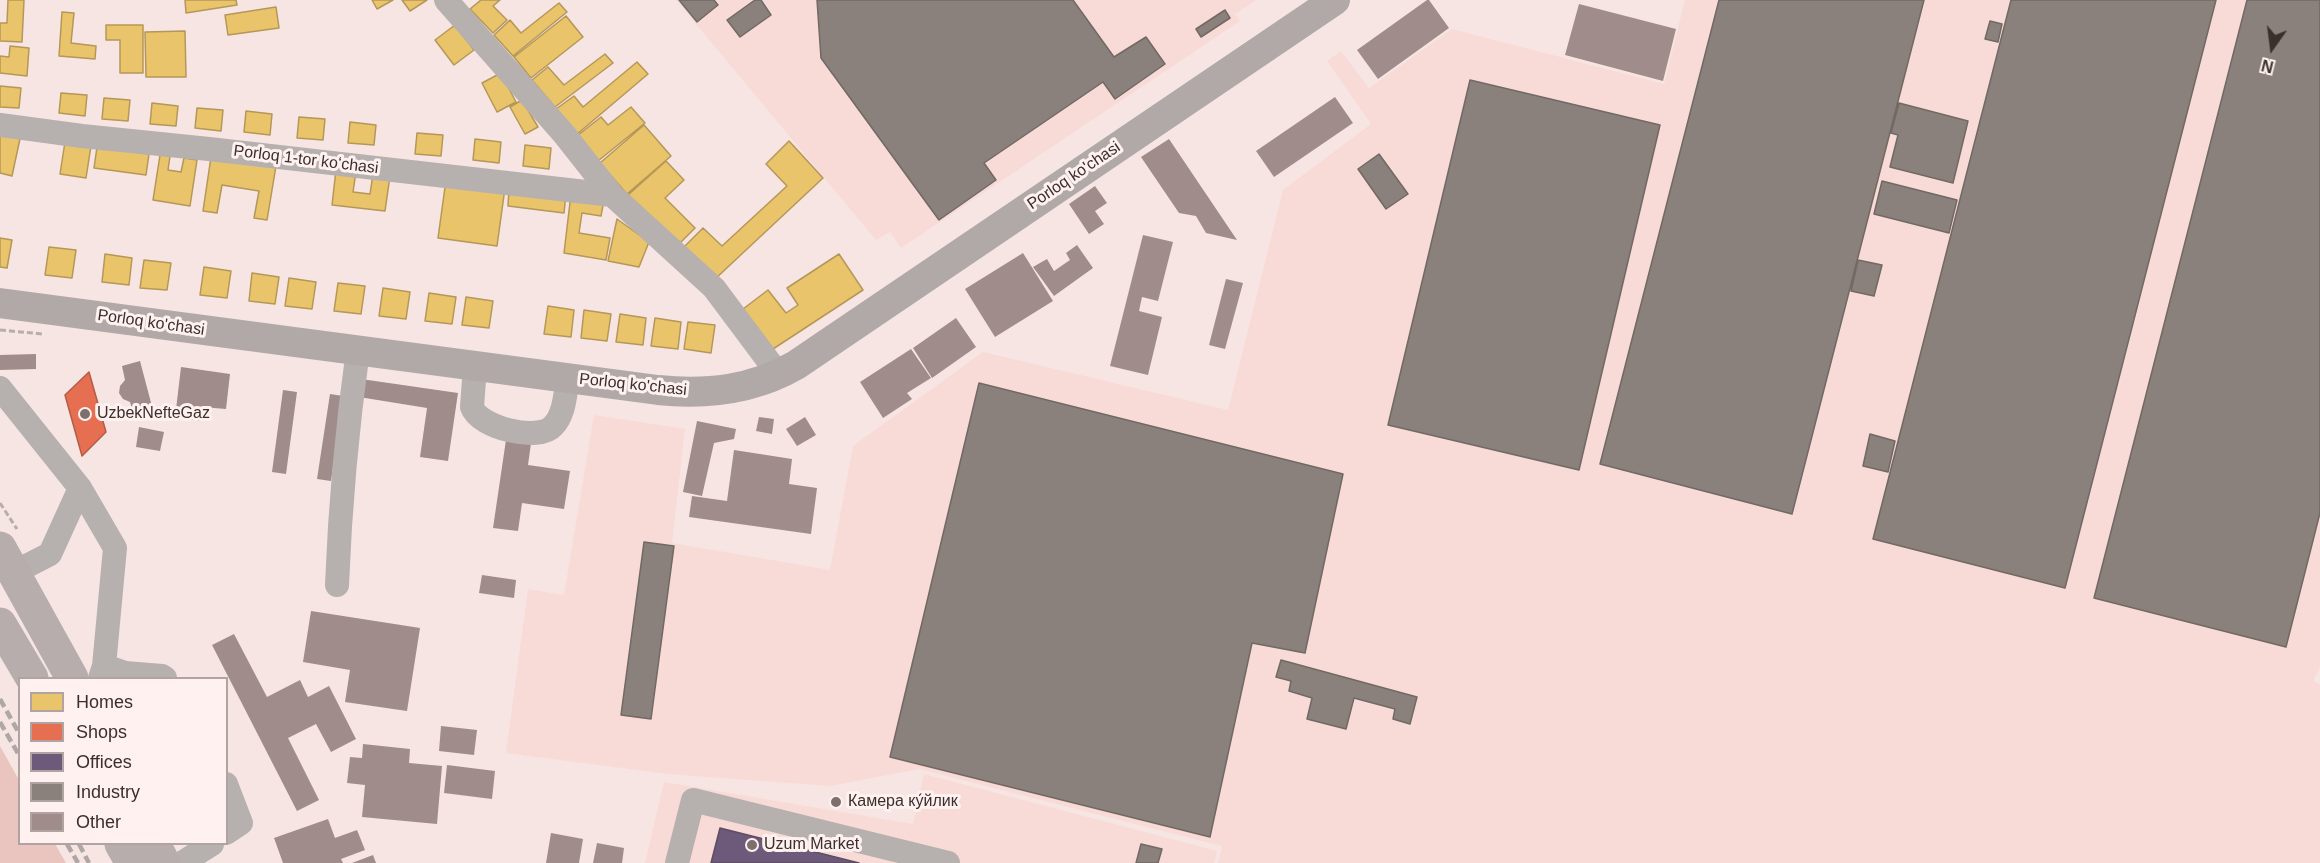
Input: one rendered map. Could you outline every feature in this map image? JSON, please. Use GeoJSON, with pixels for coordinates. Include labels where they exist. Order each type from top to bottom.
{"type":"FeatureCollection","features":[{"type":"Feature","properties":{"kind":"highway"},"geometry":{"type":"LineString","coordinates":[[8,560],[71,677]]}},
{"type":"Feature","properties":{"kind":"highway"},"geometry":{"type":"LineString","coordinates":[[0,624],[31,677]]}},
{"type":"Feature","properties":{"kind":"highway"},"geometry":{"type":"LineString","coordinates":[[122,845],[132,863]]}},
{"type":"Feature","properties":{"kind":"highway"},"geometry":{"type":"LineString","coordinates":[[155,845],[164,863]]}},
{"type":"Feature","properties":{"kind":"main road","name":"Porloq ko'chasi"},"geometry":{"type":"LineString","coordinates":[[0,303],[658,390],[706,392],[751,385],[779,375],[1335,0]]}},
{"type":"Feature","properties":{"kind":"street"},"geometry":{"type":"LineString","coordinates":[[446,0],[564,134],[612,195],[714,288],[779,375]]}},
{"type":"Feature","properties":{"kind":"street","name":"Porloq 1-tor koʻchasi"},"geometry":{"type":"LineString","coordinates":[[0,125],[612,195]]}},
{"type":"Feature","properties":{"kind":"street"},"geometry":{"type":"LineString","coordinates":[[337,585],[339,527],[350,405],[358,350]]}},
{"type":"Feature","properties":{"kind":"street"},"geometry":{"type":"LineString","coordinates":[[475,366],[473,412],[489,425],[514,431],[539,433],[546,432],[554,426],[560,416],[568,378]]}},
{"type":"Feature","properties":{"kind":"street"},"geometry":{"type":"LineString","coordinates":[[0,388],[80,488],[115,548],[102,672],[164,677]]}},
{"type":"Feature","properties":{"kind":"street"},"geometry":{"type":"LineString","coordinates":[[8,560],[50,554],[80,488]]}},
{"type":"Feature","properties":{"kind":"street"},"geometry":{"type":"LineString","coordinates":[[228,788],[241,823],[228,832]]}},
{"type":"Feature","properties":{"kind":"street"},"geometry":{"type":"LineString","coordinates":[[677,863],[693,800],[948,863]]}},
{"type":"Feature","properties":{"kind":"street"},"geometry":{"type":"LineString","coordinates":[[182,863],[209,845]]}},
{"type":"Feature","properties":{"kind":"shaded area"},"geometry":{"type":"Polygon","coordinates":[[[676,0],[1256,0],[1235,14],[1240,21],[901,248],[890,232],[876,240],[676,0]]]}},
{"type":"Feature","properties":{"kind":"shaded area"},"geometry":{"type":"Polygon","coordinates":[[[1685,0],[2320,0],[2320,667],[2313,681],[2320,684],[2320,863],[1218,863],[1222,846],[919,769],[830,786],[668,774],[506,753],[528,589],[564,595],[594,415],[685,429],[672,543],[830,570],[853,446],[983,352],[1228,410],[1283,190],[1371,124],[1327,61],[1341,51],[1369,88],[1452,29],[1664,84],[1685,0]]]}},
{"type":"Feature","properties":{"kind":"shaded area"},"geometry":{"type":"Polygon","coordinates":[[[0,746],[18,778],[18,845],[56,845],[66,863],[0,863],[0,746]]]}},
{"type":"Feature","properties":{"kind":"shaded area"},"geometry":{"type":"Polygon","coordinates":[[[924,774],[1217,851],[1214,863],[645,863],[664,782],[913,824],[924,774]]]}},
{"type":"Feature","properties":{"kind":"building: Homes"},"geometry":{"type":"Polygon","coordinates":[[[8,0],[24,0],[22,42],[0,41],[0,23],[7,23],[8,0]]]}},
{"type":"Feature","properties":{"kind":"building: Homes"},"geometry":{"type":"Polygon","coordinates":[[[185,0],[236,0],[237,5],[186,13],[185,0]]]}},
{"type":"Feature","properties":{"kind":"building: Homes"},"geometry":{"type":"Polygon","coordinates":[[[372,0],[393,0],[377,9],[372,0]]]}},
{"type":"Feature","properties":{"kind":"building: Homes"},"geometry":{"type":"Polygon","coordinates":[[[402,0],[427,0],[410,11],[402,0]]]}},
{"type":"Feature","properties":{"kind":"building: Homes"},"geometry":{"type":"Polygon","coordinates":[[[481,0],[500,0],[493,6],[507,20],[493,33],[470,9],[481,0]]]}},
{"type":"Feature","properties":{"kind":"building: Homes"},"geometry":{"type":"Polygon","coordinates":[[[559,3],[567,12],[513,56],[494,35],[510,20],[521,33],[559,3]]]}},
{"type":"Feature","properties":{"kind":"building: Homes"},"geometry":{"type":"Polygon","coordinates":[[[276,7],[279,28],[228,35],[225,15],[276,7]]]}},
{"type":"Feature","properties":{"kind":"building: Homes"},"geometry":{"type":"Polygon","coordinates":[[[62,12],[74,13],[71,43],[96,46],[95,59],[59,56],[62,12]]]}},
{"type":"Feature","properties":{"kind":"building: Homes"},"geometry":{"type":"Polygon","coordinates":[[[566,16],[583,37],[531,78],[514,57],[566,16]]]}},
{"type":"Feature","properties":{"kind":"building: Homes"},"geometry":{"type":"Polygon","coordinates":[[[106,25],[143,25],[143,73],[120,73],[120,40],[106,40],[106,25]]]}},
{"type":"Feature","properties":{"kind":"building: Homes"},"geometry":{"type":"Polygon","coordinates":[[[455,25],[474,50],[454,65],[435,40],[455,25]]]}},
{"type":"Feature","properties":{"kind":"building: Homes"},"geometry":{"type":"Polygon","coordinates":[[[185,31],[186,77],[146,77],[145,32],[185,31]]]}},
{"type":"Feature","properties":{"kind":"building: Homes"},"geometry":{"type":"Polygon","coordinates":[[[10,46],[29,48],[27,76],[0,73],[0,56],[9,57],[10,46]]]}},
{"type":"Feature","properties":{"kind":"building: Homes"},"geometry":{"type":"Polygon","coordinates":[[[605,54],[613,63],[555,107],[532,80],[548,67],[564,85],[605,54]]]}},
{"type":"Feature","properties":{"kind":"building: Homes"},"geometry":{"type":"Polygon","coordinates":[[[637,62],[648,74],[576,135],[556,109],[574,96],[583,107],[637,62]]]}},
{"type":"Feature","properties":{"kind":"building: Homes"},"geometry":{"type":"Polygon","coordinates":[[[501,73],[516,102],[497,112],[482,83],[501,73]]]}},
{"type":"Feature","properties":{"kind":"building: Homes"},"geometry":{"type":"Polygon","coordinates":[[[0,86],[21,88],[19,108],[0,107],[0,86]]]}},
{"type":"Feature","properties":{"kind":"building: Homes"},"geometry":{"type":"Polygon","coordinates":[[[61,93],[87,95],[85,116],[59,113],[61,93]]]}},
{"type":"Feature","properties":{"kind":"building: Homes"},"geometry":{"type":"Polygon","coordinates":[[[104,98],[130,100],[128,121],[102,119],[104,98]]]}},
{"type":"Feature","properties":{"kind":"building: Homes"},"geometry":{"type":"Polygon","coordinates":[[[522,100],[538,127],[525,134],[510,107],[522,100]]]}},
{"type":"Feature","properties":{"kind":"building: Homes"},"geometry":{"type":"Polygon","coordinates":[[[152,103],[178,106],[176,126],[150,124],[152,103]]]}},
{"type":"Feature","properties":{"kind":"building: Homes"},"geometry":{"type":"Polygon","coordinates":[[[631,107],[645,123],[598,161],[577,136],[601,117],[608,125],[631,107]]]}},
{"type":"Feature","properties":{"kind":"building: Homes"},"geometry":{"type":"Polygon","coordinates":[[[197,108],[223,110],[221,131],[195,128],[197,108]]]}},
{"type":"Feature","properties":{"kind":"building: Homes"},"geometry":{"type":"Polygon","coordinates":[[[246,111],[272,114],[270,135],[244,132],[246,111]]]}},
{"type":"Feature","properties":{"kind":"building: Homes"},"geometry":{"type":"Polygon","coordinates":[[[299,117],[325,119],[323,140],[297,138],[299,117]]]}},
{"type":"Feature","properties":{"kind":"building: Homes"},"geometry":{"type":"Polygon","coordinates":[[[350,122],[376,125],[374,145],[348,143],[350,122]]]}},
{"type":"Feature","properties":{"kind":"building: Homes"},"geometry":{"type":"Polygon","coordinates":[[[644,125],[671,156],[627,194],[600,163],[644,125]]]}},
{"type":"Feature","properties":{"kind":"building: Homes"},"geometry":{"type":"Polygon","coordinates":[[[0,130],[21,134],[12,176],[0,173],[0,130]]]}},
{"type":"Feature","properties":{"kind":"building: Homes"},"geometry":{"type":"Polygon","coordinates":[[[417,133],[443,135],[441,156],[415,154],[417,133]]]}},
{"type":"Feature","properties":{"kind":"building: Homes"},"geometry":{"type":"Polygon","coordinates":[[[475,139],[501,142],[499,163],[473,160],[475,139]]]}},
{"type":"Feature","properties":{"kind":"building: Homes"},"geometry":{"type":"Polygon","coordinates":[[[789,141],[823,178],[714,280],[683,248],[703,228],[722,246],[787,186],[766,164],[789,141]]]}},
{"type":"Feature","properties":{"kind":"building: Homes"},"geometry":{"type":"Polygon","coordinates":[[[65,142],[91,146],[86,178],[60,174],[65,142]]]}},
{"type":"Feature","properties":{"kind":"building: Homes"},"geometry":{"type":"Polygon","coordinates":[[[525,145],[551,148],[549,169],[523,166],[525,145]]]}},
{"type":"Feature","properties":{"kind":"building: Homes"},"geometry":{"type":"Polygon","coordinates":[[[97,147],[149,154],[146,175],[94,168],[97,147]]]}},
{"type":"Feature","properties":{"kind":"building: Homes"},"geometry":{"type":"Polygon","coordinates":[[[160,155],[170,156],[168,170],[181,172],[184,158],[197,160],[190,206],[153,200],[160,155]]]}},
{"type":"Feature","properties":{"kind":"building: Homes"},"geometry":{"type":"Polygon","coordinates":[[[211,157],[276,166],[267,220],[254,218],[259,191],[222,185],[217,213],[203,211],[211,157]]]}},
{"type":"Feature","properties":{"kind":"building: Homes"},"geometry":{"type":"Polygon","coordinates":[[[666,161],[684,180],[665,198],[695,228],[679,244],[628,195],[666,161]]]}},
{"type":"Feature","properties":{"kind":"building: Homes"},"geometry":{"type":"Polygon","coordinates":[[[336,170],[356,172],[353,192],[370,194],[373,174],[390,176],[385,211],[332,205],[336,170]]]}},
{"type":"Feature","properties":{"kind":"building: Homes"},"geometry":{"type":"Polygon","coordinates":[[[446,180],[505,188],[497,246],[438,238],[446,180]]]}},
{"type":"Feature","properties":{"kind":"building: Homes"},"geometry":{"type":"Polygon","coordinates":[[[509,187],[566,194],[564,213],[508,206],[509,187]]]}},
{"type":"Feature","properties":{"kind":"building: Homes"},"geometry":{"type":"Polygon","coordinates":[[[571,194],[604,200],[601,216],[582,213],[579,233],[610,238],[606,260],[564,253],[571,194]]]}},
{"type":"Feature","properties":{"kind":"building: Homes"},"geometry":{"type":"Polygon","coordinates":[[[617,219],[649,242],[639,267],[608,261],[617,219]]]}},
{"type":"Feature","properties":{"kind":"building: Homes"},"geometry":{"type":"Polygon","coordinates":[[[0,238],[12,240],[7,268],[0,267],[0,238]]]}},
{"type":"Feature","properties":{"kind":"building: Homes"},"geometry":{"type":"Polygon","coordinates":[[[49,247],[76,250],[72,278],[45,275],[49,247]]]}},
{"type":"Feature","properties":{"kind":"building: Homes"},"geometry":{"type":"Polygon","coordinates":[[[105,254],[132,258],[129,285],[102,282],[105,254]]]}},
{"type":"Feature","properties":{"kind":"building: Homes"},"geometry":{"type":"Polygon","coordinates":[[[839,254],[863,290],[773,349],[743,309],[768,290],[786,313],[798,305],[787,288],[839,254]]]}},
{"type":"Feature","properties":{"kind":"building: Homes"},"geometry":{"type":"Polygon","coordinates":[[[144,260],[171,263],[167,290],[140,288],[144,260]]]}},
{"type":"Feature","properties":{"kind":"building: Homes"},"geometry":{"type":"Polygon","coordinates":[[[204,267],[231,271],[227,298],[200,295],[204,267]]]}},
{"type":"Feature","properties":{"kind":"building: Homes"},"geometry":{"type":"Polygon","coordinates":[[[252,273],[279,277],[275,304],[249,301],[252,273]]]}},
{"type":"Feature","properties":{"kind":"building: Homes"},"geometry":{"type":"Polygon","coordinates":[[[289,278],[316,282],[312,309],[285,306],[289,278]]]}},
{"type":"Feature","properties":{"kind":"building: Homes"},"geometry":{"type":"Polygon","coordinates":[[[338,283],[365,286],[361,314],[334,311],[338,283]]]}},
{"type":"Feature","properties":{"kind":"building: Homes"},"geometry":{"type":"Polygon","coordinates":[[[383,288],[410,292],[406,319],[379,316],[383,288]]]}},
{"type":"Feature","properties":{"kind":"building: Homes"},"geometry":{"type":"Polygon","coordinates":[[[429,293],[456,297],[452,324],[425,321],[429,293]]]}},
{"type":"Feature","properties":{"kind":"building: Homes"},"geometry":{"type":"Polygon","coordinates":[[[466,297],[493,301],[489,328],[462,325],[466,297]]]}},
{"type":"Feature","properties":{"kind":"building: Homes"},"geometry":{"type":"Polygon","coordinates":[[[548,306],[574,310],[571,337],[544,334],[548,306]]]}},
{"type":"Feature","properties":{"kind":"building: Homes"},"geometry":{"type":"Polygon","coordinates":[[[584,310],[611,314],[607,341],[581,338],[584,310]]]}},
{"type":"Feature","properties":{"kind":"building: Homes"},"geometry":{"type":"Polygon","coordinates":[[[620,314],[646,318],[643,345],[616,342],[620,314]]]}},
{"type":"Feature","properties":{"kind":"building: Homes"},"geometry":{"type":"Polygon","coordinates":[[[655,318],[681,322],[678,349],[651,346],[655,318]]]}},
{"type":"Feature","properties":{"kind":"building: Homes"},"geometry":{"type":"Polygon","coordinates":[[[688,322],[715,325],[711,353],[684,349],[688,322]]]}},
{"type":"Feature","properties":{"kind":"building: Shops","name":"UzbekNefteGaz"},"geometry":{"type":"Polygon","coordinates":[[[89,372],[106,432],[82,456],[65,395],[89,372]]]}},
{"type":"Feature","properties":{"kind":"building: Offices","name":"Uzum Market"},"geometry":{"type":"Polygon","coordinates":[[[720,828],[859,863],[711,863],[720,828]]]}},
{"type":"Feature","properties":{"kind":"building: Industry"},"geometry":{"type":"Polygon","coordinates":[[[679,0],[714,0],[718,5],[697,22],[679,0]]]}},
{"type":"Feature","properties":{"kind":"building: Industry"},"geometry":{"type":"Polygon","coordinates":[[[755,0],[761,0],[771,15],[740,37],[727,20],[755,0]]]}},
{"type":"Feature","properties":{"kind":"building: Industry"},"geometry":{"type":"Polygon","coordinates":[[[817,0],[1073,0],[1114,57],[1146,37],[1165,64],[1115,99],[1103,82],[984,163],[996,180],[939,220],[821,58],[817,0]]]}},
{"type":"Feature","properties":{"kind":"building: Industry"},"geometry":{"type":"Polygon","coordinates":[[[1719,0],[1924,0],[1792,514],[1600,464],[1719,0]]]}},
{"type":"Feature","properties":{"kind":"building: Industry"},"geometry":{"type":"Polygon","coordinates":[[[2011,0],[2216,0],[2065,588],[1873,539],[2011,0]]]}},
{"type":"Feature","properties":{"kind":"building: Industry"},"geometry":{"type":"Polygon","coordinates":[[[2247,0],[2320,0],[2320,513],[2286,647],[2094,598],[2247,0]]]}},
{"type":"Feature","properties":{"kind":"building: Industry"},"geometry":{"type":"Polygon","coordinates":[[[1225,10],[1230,18],[1201,37],[1196,29],[1225,10]]]}},
{"type":"Feature","properties":{"kind":"building: Industry"},"geometry":{"type":"Polygon","coordinates":[[[1990,21],[2002,24],[1998,42],[1985,39],[1990,21]]]}},
{"type":"Feature","properties":{"kind":"building: Industry"},"geometry":{"type":"Polygon","coordinates":[[[1470,80],[1660,125],[1579,470],[1388,425],[1470,80]]]}},
{"type":"Feature","properties":{"kind":"building: Industry"},"geometry":{"type":"Polygon","coordinates":[[[1899,103],[1968,121],[1953,183],[1890,167],[1898,135],[1891,133],[1899,103]]]}},
{"type":"Feature","properties":{"kind":"building: Industry"},"geometry":{"type":"Polygon","coordinates":[[[1379,154],[1408,194],[1386,209],[1358,169],[1379,154]]]}},
{"type":"Feature","properties":{"kind":"building: Industry"},"geometry":{"type":"Polygon","coordinates":[[[1882,181],[1957,200],[1949,233],[1874,214],[1882,181]]]}},
{"type":"Feature","properties":{"kind":"building: Industry"},"geometry":{"type":"Polygon","coordinates":[[[1858,260],[1882,265],[1874,296],[1851,291],[1858,260]]]}},
{"type":"Feature","properties":{"kind":"building: Industry"},"geometry":{"type":"Polygon","coordinates":[[[979,383],[1343,474],[1305,653],[1252,643],[1210,837],[890,757],[979,383]]]}},
{"type":"Feature","properties":{"kind":"building: Industry"},"geometry":{"type":"Polygon","coordinates":[[[1870,434],[1895,441],[1888,472],[1863,466],[1870,434]]]}},
{"type":"Feature","properties":{"kind":"building: Industry"},"geometry":{"type":"Polygon","coordinates":[[[644,542],[674,546],[651,719],[621,715],[644,542]]]}},
{"type":"Feature","properties":{"kind":"building: Industry"},"geometry":{"type":"Polygon","coordinates":[[[1281,660],[1417,697],[1410,724],[1393,719],[1395,709],[1354,698],[1346,729],[1307,719],[1312,698],[1289,691],[1291,681],[1276,677],[1281,660]]]}},
{"type":"Feature","properties":{"kind":"building: Industry"},"geometry":{"type":"Polygon","coordinates":[[[1141,844],[1162,849],[1158,863],[1136,863],[1141,844]]]}},
{"type":"Feature","properties":{"kind":"building: Other"},"geometry":{"type":"Polygon","coordinates":[[[1427,0],[1449,28],[1378,79],[1357,50],[1427,0]]]}},
{"type":"Feature","properties":{"kind":"building: Other"},"geometry":{"type":"Polygon","coordinates":[[[1579,4],[1676,29],[1663,81],[1565,55],[1579,4]]]}},
{"type":"Feature","properties":{"kind":"building: Other"},"geometry":{"type":"Polygon","coordinates":[[[1335,97],[1353,123],[1274,177],[1256,151],[1335,97]]]}},
{"type":"Feature","properties":{"kind":"building: Other"},"geometry":{"type":"Polygon","coordinates":[[[1169,139],[1237,240],[1206,233],[1196,216],[1179,213],[1141,157],[1169,139]]]}},
{"type":"Feature","properties":{"kind":"building: Other"},"geometry":{"type":"Polygon","coordinates":[[[1095,186],[1107,203],[1095,211],[1104,224],[1089,234],[1069,204],[1095,186]]]}},
{"type":"Feature","properties":{"kind":"building: Other"},"geometry":{"type":"Polygon","coordinates":[[[1143,235],[1173,242],[1158,301],[1142,297],[1139,311],[1162,317],[1148,375],[1110,366],[1143,235]]]}},
{"type":"Feature","properties":{"kind":"building: Other"},"geometry":{"type":"Polygon","coordinates":[[[1077,245],[1093,268],[1054,296],[1033,267],[1047,259],[1054,271],[1070,260],[1066,253],[1077,245]]]}},
{"type":"Feature","properties":{"kind":"building: Other"},"geometry":{"type":"Polygon","coordinates":[[[1023,253],[1053,301],[995,337],[965,289],[1023,253]]]}},
{"type":"Feature","properties":{"kind":"building: Other"},"geometry":{"type":"Polygon","coordinates":[[[1226,279],[1243,283],[1225,349],[1209,345],[1226,279]]]}},
{"type":"Feature","properties":{"kind":"building: Other"},"geometry":{"type":"Polygon","coordinates":[[[956,318],[976,347],[932,378],[913,348],[956,318]]]}},
{"type":"Feature","properties":{"kind":"building: Other"},"geometry":{"type":"Polygon","coordinates":[[[911,349],[931,378],[907,393],[912,399],[883,418],[860,382],[911,349]]]}},
{"type":"Feature","properties":{"kind":"building: Other"},"geometry":{"type":"Polygon","coordinates":[[[36,354],[36,369],[0,370],[0,355],[36,354]]]}},
{"type":"Feature","properties":{"kind":"building: Other"},"geometry":{"type":"Polygon","coordinates":[[[140,361],[154,414],[135,418],[130,402],[123,399],[119,393],[120,386],[125,380],[122,366],[140,361]]]}},
{"type":"Feature","properties":{"kind":"building: Other"},"geometry":{"type":"Polygon","coordinates":[[[181,367],[230,374],[226,409],[202,407],[201,421],[175,418],[181,367]]]}},
{"type":"Feature","properties":{"kind":"building: Other"},"geometry":{"type":"Polygon","coordinates":[[[361,379],[458,393],[448,461],[420,457],[427,408],[359,397],[361,379]]]}},
{"type":"Feature","properties":{"kind":"building: Other"},"geometry":{"type":"Polygon","coordinates":[[[283,390],[297,392],[286,474],[272,472],[283,390]]]}},
{"type":"Feature","properties":{"kind":"building: Other"},"geometry":{"type":"Polygon","coordinates":[[[330,394],[343,396],[331,481],[317,479],[330,394]]]}},
{"type":"Feature","properties":{"kind":"building: Other"},"geometry":{"type":"Polygon","coordinates":[[[759,417],[774,419],[772,434],[756,431],[759,417]]]}},
{"type":"Feature","properties":{"kind":"building: Other"},"geometry":{"type":"Polygon","coordinates":[[[805,417],[816,435],[797,446],[786,429],[805,417]]]}},
{"type":"Feature","properties":{"kind":"building: Other"},"geometry":{"type":"Polygon","coordinates":[[[697,421],[736,429],[734,439],[714,443],[702,496],[683,492],[697,421]]]}},
{"type":"Feature","properties":{"kind":"building: Other"},"geometry":{"type":"Polygon","coordinates":[[[139,427],[164,432],[160,451],[136,447],[139,427]]]}},
{"type":"Feature","properties":{"kind":"building: Other"},"geometry":{"type":"Polygon","coordinates":[[[507,433],[532,436],[528,465],[570,471],[564,509],[522,503],[518,531],[493,528],[507,433]]]}},
{"type":"Feature","properties":{"kind":"building: Other"},"geometry":{"type":"Polygon","coordinates":[[[734,450],[792,459],[789,484],[817,488],[811,534],[689,517],[692,496],[727,501],[734,450]]]}},
{"type":"Feature","properties":{"kind":"building: Other"},"geometry":{"type":"Polygon","coordinates":[[[482,575],[516,580],[514,598],[479,593],[482,575]]]}},
{"type":"Feature","properties":{"kind":"building: Other"},"geometry":{"type":"Polygon","coordinates":[[[311,611],[420,628],[407,711],[345,702],[350,670],[303,662],[311,611]]]}},
{"type":"Feature","properties":{"kind":"building: Other"},"geometry":{"type":"Polygon","coordinates":[[[234,634],[267,697],[300,680],[308,697],[329,686],[356,739],[331,752],[316,724],[288,738],[319,800],[297,811],[212,645],[234,634]]]}},
{"type":"Feature","properties":{"kind":"building: Other"},"geometry":{"type":"Polygon","coordinates":[[[441,726],[477,730],[474,755],[439,751],[441,726]]]}},
{"type":"Feature","properties":{"kind":"building: Other"},"geometry":{"type":"Polygon","coordinates":[[[363,744],[410,749],[409,763],[442,766],[437,824],[362,817],[365,785],[347,783],[350,757],[362,758],[363,744]]]}},
{"type":"Feature","properties":{"kind":"building: Other"},"geometry":{"type":"Polygon","coordinates":[[[447,765],[495,771],[492,799],[444,793],[447,765]]]}},
{"type":"Feature","properties":{"kind":"building: Other"},"geometry":{"type":"Polygon","coordinates":[[[328,819],[335,838],[357,830],[365,850],[341,859],[343,863],[283,863],[274,838],[328,819]]]}},
{"type":"Feature","properties":{"kind":"building: Other"},"geometry":{"type":"Polygon","coordinates":[[[551,833],[583,839],[579,863],[546,863],[551,833]]]}},
{"type":"Feature","properties":{"kind":"building: Other"},"geometry":{"type":"Polygon","coordinates":[[[597,843],[624,848],[622,863],[593,863],[597,843]]]}},
{"type":"Feature","properties":{"kind":"building: Other"},"geometry":{"type":"Polygon","coordinates":[[[373,855],[376,863],[352,863],[373,855]]]}},
{"type":"Feature","properties":{"kind":"railway"},"geometry":{"type":"LineString","coordinates":[[0,699],[18,731]]}},
{"type":"Feature","properties":{"kind":"railway"},"geometry":{"type":"LineString","coordinates":[[0,722],[18,754]]}},
{"type":"Feature","properties":{"kind":"railway"},"geometry":{"type":"LineString","coordinates":[[68,845],[78,863]]}},
{"type":"Feature","properties":{"kind":"railway"},"geometry":{"type":"LineString","coordinates":[[80,845],[89,863]]}},
{"type":"Feature","properties":{"kind":"place","name":"UzbekNefteGaz"},"geometry":{"type":"Point","coordinates":[85,414]}},
{"type":"Feature","properties":{"kind":"place","name":"Камера ку́йлик"},"geometry":{"type":"Point","coordinates":[836,802]}},
{"type":"Feature","properties":{"kind":"place","name":"Uzum Market"},"geometry":{"type":"Point","coordinates":[752,845]}}]}
